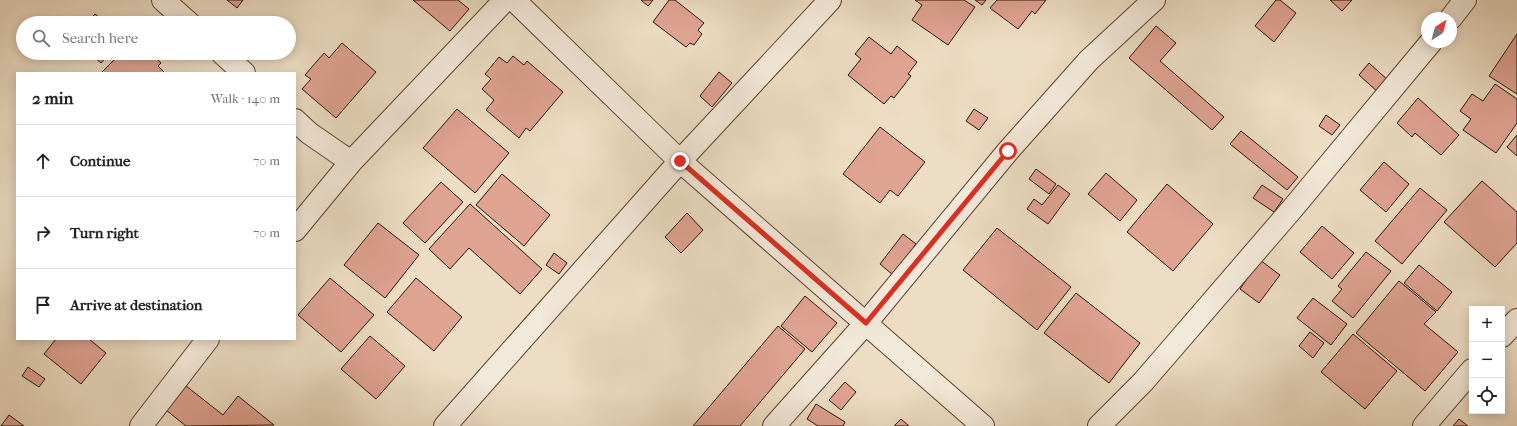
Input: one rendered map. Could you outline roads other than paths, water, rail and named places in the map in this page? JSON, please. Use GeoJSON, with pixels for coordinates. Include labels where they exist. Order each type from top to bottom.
{"type":"FeatureCollection","features":[{"type":"Feature","properties":{"kind":"street"},"geometry":{"type":"LineString","coordinates":[[163,0],[181,16]]}},
{"type":"Feature","properties":{"kind":"street"},"geometry":{"type":"LineString","coordinates":[[296,229],[351,162],[505,0]]}},
{"type":"Feature","properties":{"kind":"street"},"geometry":{"type":"LineString","coordinates":[[514,0],[680,161],[983,426]]}},
{"type":"Feature","properties":{"kind":"street"},"geometry":{"type":"LineString","coordinates":[[445,426],[680,161],[830,0]]}},
{"type":"Feature","properties":{"kind":"street"},"geometry":{"type":"LineString","coordinates":[[774,426],[866,323],[1008,151],[1089,60],[1154,0]]}},
{"type":"Feature","properties":{"kind":"street"},"geometry":{"type":"LineString","coordinates":[[1456,12],[1465,0]]}},
{"type":"Feature","properties":{"kind":"street"},"geometry":{"type":"LineString","coordinates":[[1099,426],[1143,382],[1293,208],[1426,48]]}},
{"type":"Feature","properties":{"kind":"street"},"geometry":{"type":"LineString","coordinates":[[230,60],[243,72]]}},
{"type":"Feature","properties":{"kind":"street"},"geometry":{"type":"LineString","coordinates":[[296,121],[309,133],[351,162]]}},
{"type":"Feature","properties":{"kind":"street"},"geometry":{"type":"LineString","coordinates":[[1505,333],[1517,320]]}},
{"type":"Feature","properties":{"kind":"street"},"geometry":{"type":"LineString","coordinates":[[141,426],[207,340]]}},
{"type":"Feature","properties":{"kind":"street"},"geometry":{"type":"LineString","coordinates":[[1424,426],[1469,374]]}}]}
